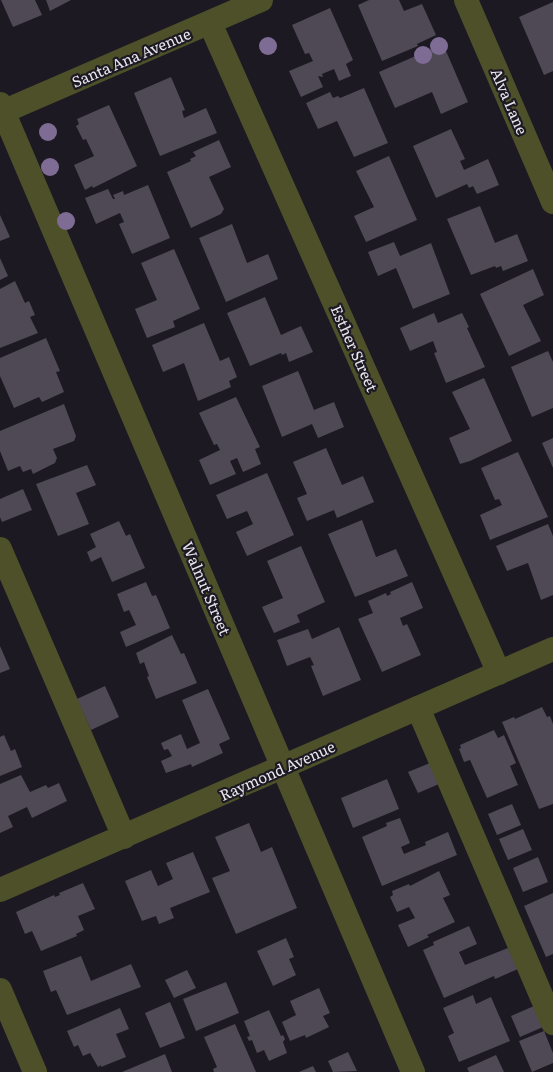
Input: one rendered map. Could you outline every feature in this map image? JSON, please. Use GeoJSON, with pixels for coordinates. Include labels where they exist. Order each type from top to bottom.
{"type":"FeatureCollection","features":[{"type":"Feature","properties":{"kind":"street","name":"Santa Ana Avenue"},"geometry":{"type":"LineString","coordinates":[[1,109],[261,0]]}},
{"type":"Feature","properties":{"kind":"street","name":"Alva Lane"},"geometry":{"type":"LineString","coordinates":[[466,0],[553,202]]}},
{"type":"Feature","properties":{"kind":"street","name":"Esther Street"},"geometry":{"type":"LineString","coordinates":[[210,23],[499,673]]}},
{"type":"Feature","properties":{"kind":"street","name":"Walnut Street"},"geometry":{"type":"LineString","coordinates":[[1,109],[413,1072]]}},
{"type":"Feature","properties":{"kind":"street"},"geometry":{"type":"LineString","coordinates":[[0,549],[124,837]]}},
{"type":"Feature","properties":{"kind":"street","name":"Raymond Avenue"},"geometry":{"type":"LineString","coordinates":[[0,890],[553,650]]}},
{"type":"Feature","properties":{"kind":"street"},"geometry":{"type":"LineString","coordinates":[[418,708],[553,1023]]}},
{"type":"Feature","properties":{"kind":"street"},"geometry":{"type":"LineString","coordinates":[[0,990],[35,1072]]}},
{"type":"Feature","properties":{"kind":"building"},"geometry":{"type":"Polygon","coordinates":[[[1,0],[35,0],[42,15],[13,27],[1,0]]]}},
{"type":"Feature","properties":{"kind":"building"},"geometry":{"type":"Polygon","coordinates":[[[46,0],[71,0],[50,11],[46,0]]]}},
{"type":"Feature","properties":{"kind":"building"},"geometry":{"type":"Polygon","coordinates":[[[369,0],[399,0],[404,11],[422,4],[436,35],[417,44],[418,46],[382,61],[358,5],[369,0]]]}},
{"type":"Feature","properties":{"kind":"building"},"geometry":{"type":"Polygon","coordinates":[[[553,2],[553,71],[544,75],[519,17],[553,2]]]}},
{"type":"Feature","properties":{"kind":"building"},"geometry":{"type":"Polygon","coordinates":[[[330,8],[353,60],[346,64],[351,76],[339,81],[334,69],[322,74],[323,77],[318,76],[323,87],[301,97],[289,71],[313,61],[309,53],[305,54],[292,25],[330,8]]]}},
{"type":"Feature","properties":{"kind":"building"},"geometry":{"type":"Polygon","coordinates":[[[443,44],[468,102],[441,114],[432,92],[395,108],[379,72],[443,44]]]}},
{"type":"Feature","properties":{"kind":"building"},"geometry":{"type":"Polygon","coordinates":[[[171,77],[185,110],[182,111],[184,118],[206,108],[217,133],[160,156],[134,93],[171,77]]]}},
{"type":"Feature","properties":{"kind":"building"},"geometry":{"type":"Polygon","coordinates":[[[364,88],[388,143],[354,157],[337,121],[318,129],[306,103],[330,92],[333,98],[338,96],[340,98],[364,88]]]}},
{"type":"Feature","properties":{"kind":"building"},"geometry":{"type":"Polygon","coordinates":[[[109,105],[137,166],[85,190],[74,165],[94,156],[86,139],[83,140],[76,126],[79,124],[77,119],[109,105]]]}},
{"type":"Feature","properties":{"kind":"building"},"geometry":{"type":"Polygon","coordinates":[[[451,129],[465,159],[460,161],[464,170],[488,159],[499,185],[477,194],[473,186],[469,188],[467,184],[436,198],[413,146],[451,129]]]}},
{"type":"Feature","properties":{"kind":"building"},"geometry":{"type":"Polygon","coordinates":[[[219,140],[231,167],[209,177],[224,209],[221,214],[191,228],[167,172],[191,161],[190,159],[196,156],[193,152],[219,140]]]}},
{"type":"Feature","properties":{"kind":"building"},"geometry":{"type":"Polygon","coordinates":[[[389,156],[417,220],[366,242],[354,216],[374,207],[356,171],[389,156]]]}},
{"type":"Feature","properties":{"kind":"building"},"geometry":{"type":"Polygon","coordinates":[[[148,185],[170,238],[132,254],[119,224],[124,222],[120,213],[96,224],[85,198],[108,189],[115,199],[113,195],[123,191],[124,195],[148,185]]]}},
{"type":"Feature","properties":{"kind":"building"},"geometry":{"type":"Polygon","coordinates":[[[480,206],[495,243],[517,234],[528,261],[503,271],[501,266],[496,268],[495,266],[471,275],[447,219],[480,206]]]}},
{"type":"Feature","properties":{"kind":"building"},"geometry":{"type":"Polygon","coordinates":[[[0,215],[10,237],[0,241],[0,215]]]}},
{"type":"Feature","properties":{"kind":"building"},"geometry":{"type":"Polygon","coordinates":[[[232,224],[247,263],[268,254],[278,279],[226,302],[199,238],[232,224]]]}},
{"type":"Feature","properties":{"kind":"building"},"geometry":{"type":"Polygon","coordinates":[[[394,242],[400,256],[431,243],[450,294],[413,309],[396,268],[378,276],[368,252],[394,242]]]}},
{"type":"Feature","properties":{"kind":"building"},"geometry":{"type":"Polygon","coordinates":[[[174,249],[200,309],[173,321],[175,327],[147,338],[135,309],[157,300],[141,263],[174,249]]]}},
{"type":"Feature","properties":{"kind":"building"},"geometry":{"type":"Polygon","coordinates":[[[0,258],[8,276],[0,280],[0,258]]]}},
{"type":"Feature","properties":{"kind":"building"},"geometry":{"type":"Polygon","coordinates":[[[533,269],[544,295],[523,305],[541,341],[509,356],[480,294],[533,269]]]}},
{"type":"Feature","properties":{"kind":"building"},"geometry":{"type":"Polygon","coordinates":[[[15,281],[25,303],[29,301],[35,315],[30,317],[38,333],[0,348],[0,289],[15,281]]]}},
{"type":"Feature","properties":{"kind":"building"},"geometry":{"type":"Polygon","coordinates":[[[265,297],[281,335],[301,326],[313,352],[289,362],[286,353],[282,355],[281,353],[250,366],[227,313],[265,297]]]}},
{"type":"Feature","properties":{"kind":"building"},"geometry":{"type":"Polygon","coordinates":[[[434,313],[438,323],[462,313],[485,367],[446,383],[434,353],[437,352],[433,341],[410,351],[400,328],[434,313]]]}},
{"type":"Feature","properties":{"kind":"building"},"geometry":{"type":"Polygon","coordinates":[[[204,323],[220,361],[229,357],[237,377],[229,381],[231,387],[198,401],[184,363],[163,372],[152,345],[204,323]]]}},
{"type":"Feature","properties":{"kind":"building"},"geometry":{"type":"Polygon","coordinates":[[[46,338],[60,371],[56,372],[64,392],[42,402],[39,397],[14,408],[0,376],[0,358],[46,338]]]}},
{"type":"Feature","properties":{"kind":"building"},"geometry":{"type":"Polygon","coordinates":[[[548,351],[553,362],[553,408],[532,417],[511,367],[548,351]]]}},
{"type":"Feature","properties":{"kind":"building"},"geometry":{"type":"Polygon","coordinates":[[[298,371],[314,410],[334,402],[344,427],[318,438],[312,424],[282,437],[262,386],[298,371]]]}},
{"type":"Feature","properties":{"kind":"building"},"geometry":{"type":"Polygon","coordinates":[[[484,378],[512,441],[460,464],[449,438],[470,429],[452,392],[484,378]]]}},
{"type":"Feature","properties":{"kind":"building"},"geometry":{"type":"Polygon","coordinates":[[[236,397],[260,447],[255,449],[261,464],[243,472],[237,458],[230,461],[236,474],[210,485],[199,460],[220,450],[217,444],[214,445],[199,413],[236,397]]]}},
{"type":"Feature","properties":{"kind":"building"},"geometry":{"type":"Polygon","coordinates":[[[64,404],[76,436],[74,441],[53,449],[57,458],[55,463],[33,474],[31,469],[23,472],[20,466],[8,471],[0,451],[0,431],[64,404]]]}},
{"type":"Feature","properties":{"kind":"building"},"geometry":{"type":"Polygon","coordinates":[[[553,438],[553,468],[542,443],[553,438]]]}},
{"type":"Feature","properties":{"kind":"building"},"geometry":{"type":"Polygon","coordinates":[[[326,448],[342,485],[363,476],[374,502],[337,518],[334,510],[307,521],[297,498],[307,494],[293,462],[326,448]]]}},
{"type":"Feature","properties":{"kind":"building"},"geometry":{"type":"Polygon","coordinates":[[[518,452],[548,517],[490,540],[480,515],[502,505],[499,499],[495,500],[481,468],[518,452]]]}},
{"type":"Feature","properties":{"kind":"building"},"geometry":{"type":"Polygon","coordinates":[[[87,465],[96,485],[76,493],[89,524],[58,536],[36,484],[87,465]]]}},
{"type":"Feature","properties":{"kind":"building"},"geometry":{"type":"Polygon","coordinates":[[[267,473],[294,535],[247,556],[236,532],[253,524],[247,511],[227,519],[216,495],[267,473]]]}},
{"type":"Feature","properties":{"kind":"building"},"geometry":{"type":"Polygon","coordinates":[[[23,489],[32,510],[2,522],[0,499],[23,489]]]}},
{"type":"Feature","properties":{"kind":"building"},"geometry":{"type":"Polygon","coordinates":[[[362,520],[376,557],[396,549],[408,576],[355,597],[328,534],[362,520]]]}},
{"type":"Feature","properties":{"kind":"building"},"geometry":{"type":"Polygon","coordinates":[[[119,521],[126,536],[130,534],[145,568],[112,582],[101,557],[91,562],[87,552],[96,547],[90,534],[119,521]]]}},
{"type":"Feature","properties":{"kind":"building"},"geometry":{"type":"Polygon","coordinates":[[[548,524],[553,536],[553,595],[541,600],[528,563],[507,571],[496,546],[548,524]]]}},
{"type":"Feature","properties":{"kind":"building"},"geometry":{"type":"Polygon","coordinates":[[[301,546],[325,602],[297,615],[300,622],[274,633],[262,607],[283,598],[267,561],[301,546]]]}},
{"type":"Feature","properties":{"kind":"building"},"geometry":{"type":"Polygon","coordinates":[[[146,582],[152,596],[156,595],[170,628],[126,647],[120,632],[136,625],[129,610],[124,612],[117,594],[146,582]]]}},
{"type":"Feature","properties":{"kind":"building"},"geometry":{"type":"Polygon","coordinates":[[[412,582],[423,608],[400,618],[403,626],[407,624],[421,655],[382,672],[358,619],[373,613],[368,601],[386,593],[387,596],[391,594],[390,592],[412,582]]]}},
{"type":"Feature","properties":{"kind":"building"},"geometry":{"type":"Polygon","coordinates":[[[339,627],[361,680],[323,696],[311,666],[314,665],[310,657],[287,666],[277,640],[308,629],[312,639],[339,627]]]}},
{"type":"Feature","properties":{"kind":"building"},"geometry":{"type":"Polygon","coordinates":[[[172,635],[181,654],[184,653],[197,683],[156,699],[144,662],[140,664],[136,653],[172,635]]]}},
{"type":"Feature","properties":{"kind":"building"},"geometry":{"type":"Polygon","coordinates":[[[0,646],[10,669],[0,673],[0,646]]]}},
{"type":"Feature","properties":{"kind":"building"},"geometry":{"type":"Polygon","coordinates":[[[105,686],[119,717],[91,730],[77,699],[105,686]]]}},
{"type":"Feature","properties":{"kind":"building"},"geometry":{"type":"Polygon","coordinates":[[[208,689],[230,739],[219,744],[223,753],[192,767],[191,764],[166,773],[161,761],[172,756],[168,749],[164,750],[161,743],[181,734],[187,749],[200,743],[182,700],[208,689]]]}},
{"type":"Feature","properties":{"kind":"building"},"geometry":{"type":"Polygon","coordinates":[[[542,707],[547,717],[550,716],[553,724],[553,804],[539,809],[502,722],[542,707]]]}},
{"type":"Feature","properties":{"kind":"building"},"geometry":{"type":"Polygon","coordinates":[[[494,730],[498,738],[504,735],[516,763],[510,766],[518,785],[487,798],[470,760],[464,762],[459,749],[460,745],[494,730]]]}},
{"type":"Feature","properties":{"kind":"building"},"geometry":{"type":"Polygon","coordinates":[[[4,735],[11,751],[15,749],[22,767],[0,776],[0,737],[4,735]]]}},
{"type":"Feature","properties":{"kind":"building"},"geometry":{"type":"Polygon","coordinates":[[[430,763],[439,784],[418,793],[408,772],[430,763]]]}},
{"type":"Feature","properties":{"kind":"building"},"geometry":{"type":"Polygon","coordinates":[[[21,775],[30,792],[46,785],[48,788],[59,783],[67,801],[32,818],[27,807],[8,816],[13,827],[0,833],[0,784],[21,775]]]}},
{"type":"Feature","properties":{"kind":"building"},"geometry":{"type":"Polygon","coordinates":[[[387,779],[399,809],[353,828],[341,798],[387,779]]]}},
{"type":"Feature","properties":{"kind":"building"},"geometry":{"type":"Polygon","coordinates":[[[512,804],[521,825],[497,835],[488,814],[512,804]]]}},
{"type":"Feature","properties":{"kind":"building"},"geometry":{"type":"Polygon","coordinates":[[[400,818],[410,843],[401,847],[404,854],[448,832],[457,855],[382,886],[362,837],[400,818]]]}},
{"type":"Feature","properties":{"kind":"building"},"geometry":{"type":"Polygon","coordinates":[[[249,823],[261,852],[272,847],[297,908],[236,934],[212,878],[230,871],[215,837],[249,823]]]}},
{"type":"Feature","properties":{"kind":"building"},"geometry":{"type":"Polygon","coordinates":[[[523,829],[532,850],[508,860],[499,839],[523,829]]]}},
{"type":"Feature","properties":{"kind":"building"},"geometry":{"type":"Polygon","coordinates":[[[193,852],[210,892],[170,908],[174,918],[159,924],[156,916],[142,921],[125,881],[151,870],[158,886],[173,879],[166,863],[193,852]]]}},
{"type":"Feature","properties":{"kind":"building"},"geometry":{"type":"Polygon","coordinates":[[[538,857],[548,882],[523,892],[513,868],[538,857]]]}},
{"type":"Feature","properties":{"kind":"building"},"geometry":{"type":"Polygon","coordinates":[[[439,871],[450,895],[443,898],[455,922],[408,947],[398,925],[415,918],[409,907],[397,912],[390,897],[393,895],[392,891],[409,884],[410,886],[439,871]]]}},
{"type":"Feature","properties":{"kind":"building"},"geometry":{"type":"Polygon","coordinates":[[[83,883],[95,909],[78,916],[84,930],[76,934],[77,936],[41,951],[32,931],[25,934],[16,912],[54,895],[55,897],[60,895],[59,893],[83,883]]]}},
{"type":"Feature","properties":{"kind":"building"},"geometry":{"type":"Polygon","coordinates":[[[553,893],[553,954],[546,957],[524,906],[553,893]]]}},
{"type":"Feature","properties":{"kind":"building"},"geometry":{"type":"Polygon","coordinates":[[[469,926],[477,944],[459,952],[465,965],[508,948],[518,969],[495,979],[494,976],[444,998],[423,950],[434,945],[433,942],[469,926]]]}},
{"type":"Feature","properties":{"kind":"building"},"geometry":{"type":"Polygon","coordinates":[[[286,938],[294,957],[289,959],[296,975],[273,986],[257,951],[286,938]]]}},
{"type":"Feature","properties":{"kind":"building"},"geometry":{"type":"Polygon","coordinates":[[[81,956],[91,981],[131,964],[141,987],[67,1015],[56,990],[51,992],[43,971],[81,956]]]}},
{"type":"Feature","properties":{"kind":"building"},"geometry":{"type":"Polygon","coordinates":[[[187,970],[196,988],[174,998],[165,980],[187,970]]]}},
{"type":"Feature","properties":{"kind":"building"},"geometry":{"type":"Polygon","coordinates":[[[226,982],[239,1013],[196,1031],[183,999],[226,982]]]}},
{"type":"Feature","properties":{"kind":"building"},"geometry":{"type":"Polygon","coordinates":[[[319,988],[330,1013],[323,1016],[329,1027],[306,1038],[305,1035],[290,1041],[282,1022],[296,1015],[290,1001],[319,988]]]}},
{"type":"Feature","properties":{"kind":"building"},"geometry":{"type":"Polygon","coordinates":[[[473,995],[476,1004],[491,997],[510,1041],[459,1062],[448,1036],[454,1033],[443,1008],[473,995]]]}},
{"type":"Feature","properties":{"kind":"building"},"geometry":{"type":"Polygon","coordinates":[[[170,1002],[185,1038],[160,1048],[145,1013],[170,1002]]]}},
{"type":"Feature","properties":{"kind":"building"},"geometry":{"type":"Polygon","coordinates":[[[534,1006],[543,1027],[520,1037],[511,1016],[534,1006]]]}},
{"type":"Feature","properties":{"kind":"building"},"geometry":{"type":"Polygon","coordinates":[[[120,1008],[129,1029],[116,1034],[126,1057],[98,1067],[90,1053],[83,1056],[78,1045],[74,1047],[67,1031],[120,1008]]]}},
{"type":"Feature","properties":{"kind":"building"},"geometry":{"type":"Polygon","coordinates":[[[269,1010],[281,1036],[283,1035],[285,1039],[283,1042],[287,1053],[269,1061],[264,1050],[257,1053],[252,1040],[249,1041],[247,1037],[250,1036],[244,1021],[269,1010]]]}},
{"type":"Feature","properties":{"kind":"building"},"geometry":{"type":"Polygon","coordinates":[[[235,1024],[256,1072],[214,1072],[213,1069],[217,1067],[204,1037],[235,1024]]]}},
{"type":"Feature","properties":{"kind":"building"},"geometry":{"type":"Polygon","coordinates":[[[544,1031],[553,1053],[553,1063],[532,1072],[519,1041],[544,1031]]]}},
{"type":"Feature","properties":{"kind":"building"},"geometry":{"type":"Polygon","coordinates":[[[348,1052],[357,1071],[333,1072],[328,1061],[348,1052]]]}},
{"type":"Feature","properties":{"kind":"building"},"geometry":{"type":"Polygon","coordinates":[[[165,1054],[172,1072],[122,1072],[165,1054]]]}},
{"type":"Feature","properties":{"kind":"building"},"geometry":{"type":"Polygon","coordinates":[[[496,1055],[504,1072],[469,1072],[467,1068],[496,1055]]]}},
{"type":"Feature","properties":{"kind":"building"},"geometry":{"type":"Polygon","coordinates":[[[313,1066],[316,1072],[299,1072],[313,1066]]]}}]}
